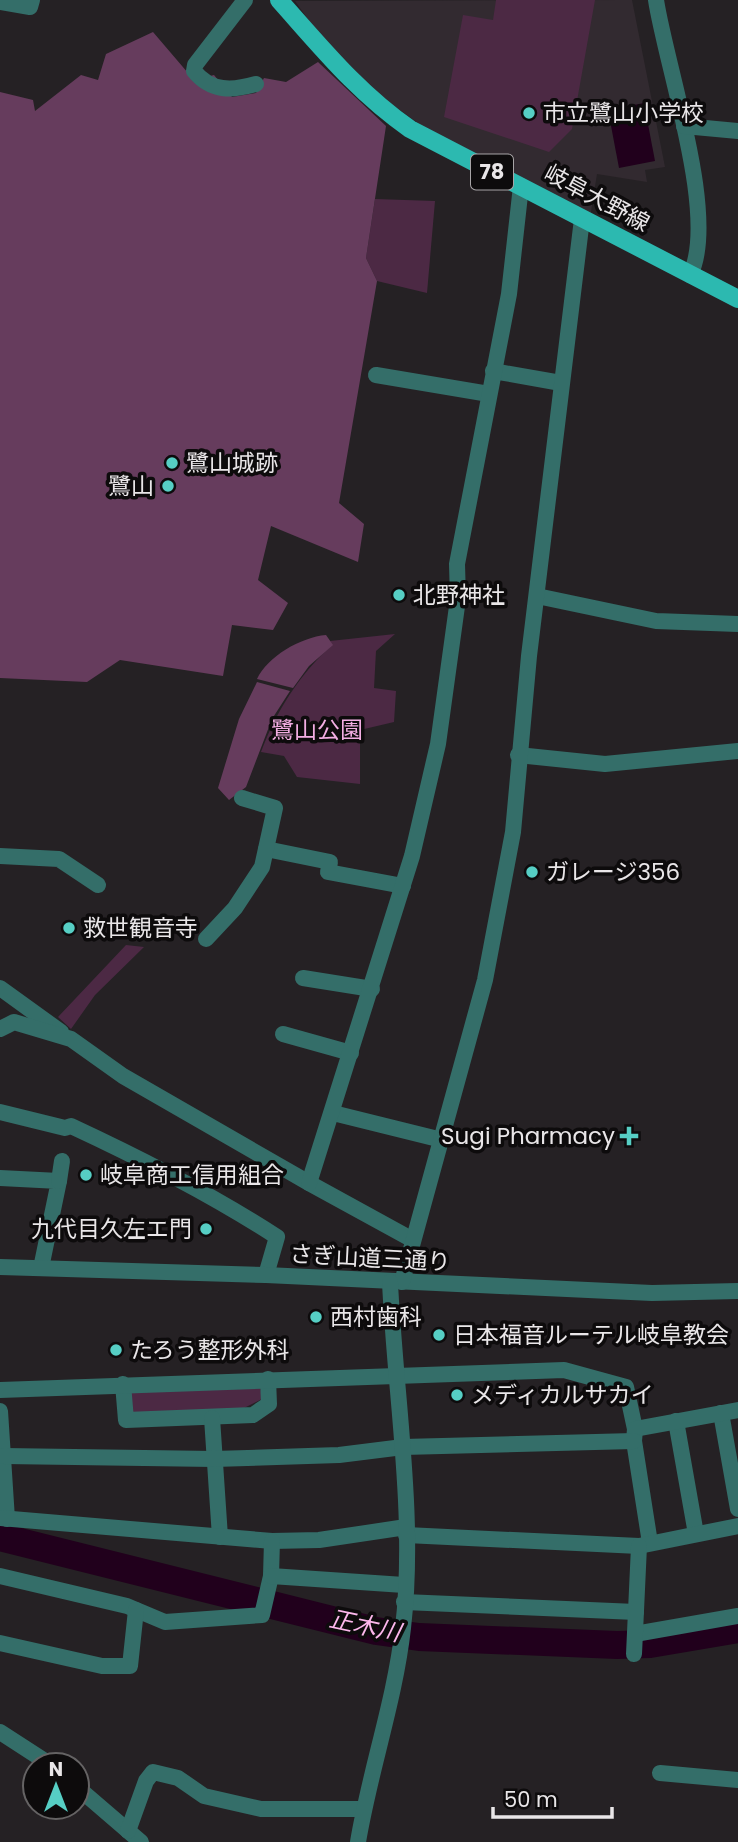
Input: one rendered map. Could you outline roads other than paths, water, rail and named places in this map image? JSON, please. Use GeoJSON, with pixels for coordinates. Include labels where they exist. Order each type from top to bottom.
{"type":"FeatureCollection","features":[{"type":"Feature","properties":{"kind":"main road","name":"岐阜大野線"},"geometry":{"type":"LineString","coordinates":[[279,0],[376,105],[436,145],[522,186],[738,299]]}},
{"type":"Feature","properties":{"kind":"street"},"geometry":{"type":"LineString","coordinates":[[0,2],[30,7],[32,0]]}},
{"type":"Feature","properties":{"kind":"street"},"geometry":{"type":"LineString","coordinates":[[245,0],[195,65],[194,71],[204,84],[232,91],[256,85]]}},
{"type":"Feature","properties":{"kind":"street"},"geometry":{"type":"LineString","coordinates":[[656,0],[684,126],[700,238],[698,259],[690,275]]}},
{"type":"Feature","properties":{"kind":"street"},"geometry":{"type":"LineString","coordinates":[[684,126],[738,131]]}},
{"type":"Feature","properties":{"kind":"street"},"geometry":{"type":"LineString","coordinates":[[309,1184],[403,886],[435,757],[458,599],[457,564],[509,294],[522,186]]}},
{"type":"Feature","properties":{"kind":"street"},"geometry":{"type":"LineString","coordinates":[[358,1842],[402,1634],[406,1531],[403,1447],[394,1376],[396,1282],[414,1240],[485,980],[513,832],[519,755],[582,219]]}},
{"type":"Feature","properties":{"kind":"street"},"geometry":{"type":"LineString","coordinates":[[493,372],[561,383]]}},
{"type":"Feature","properties":{"kind":"street"},"geometry":{"type":"LineString","coordinates":[[376,375],[489,394]]}},
{"type":"Feature","properties":{"kind":"street"},"geometry":{"type":"LineString","coordinates":[[537,596],[656,621],[738,624]]}},
{"type":"Feature","properties":{"kind":"street"},"geometry":{"type":"LineString","coordinates":[[519,755],[605,764],[738,751]]}},
{"type":"Feature","properties":{"kind":"street"},"geometry":{"type":"LineString","coordinates":[[206,939],[235,908],[262,867],[275,808],[242,798]]}},
{"type":"Feature","properties":{"kind":"street"},"geometry":{"type":"LineString","coordinates":[[266,849],[330,862],[328,872],[403,886]]}},
{"type":"Feature","properties":{"kind":"street"},"geometry":{"type":"LineString","coordinates":[[0,856],[59,859],[98,885]]}},
{"type":"Feature","properties":{"kind":"street"},"geometry":{"type":"LineString","coordinates":[[303,978],[372,989]]}},
{"type":"Feature","properties":{"kind":"street"},"geometry":{"type":"LineString","coordinates":[[0,988],[123,1076],[309,1184],[414,1240]]}},
{"type":"Feature","properties":{"kind":"street"},"geometry":{"type":"LineString","coordinates":[[0,1029],[14,1022],[71,1039]]}},
{"type":"Feature","properties":{"kind":"street"},"geometry":{"type":"LineString","coordinates":[[283,1034],[351,1053]]}},
{"type":"Feature","properties":{"kind":"street"},"geometry":{"type":"LineString","coordinates":[[0,1112],[65,1128],[71,1126],[145,1160],[244,1216],[276,1237],[266,1275]]}},
{"type":"Feature","properties":{"kind":"street"},"geometry":{"type":"LineString","coordinates":[[332,1113],[442,1140]]}},
{"type":"Feature","properties":{"kind":"street"},"geometry":{"type":"LineString","coordinates":[[41,1268],[62,1161]]}},
{"type":"Feature","properties":{"kind":"street"},"geometry":{"type":"LineString","coordinates":[[0,1178],[59,1181]]}},
{"type":"Feature","properties":{"kind":"street","name":"さぎ山道三通り"},"geometry":{"type":"LineString","coordinates":[[0,1267],[266,1275],[652,1293],[738,1291]]}},
{"type":"Feature","properties":{"kind":"street"},"geometry":{"type":"LineString","coordinates":[[0,1390],[564,1370],[626,1387],[635,1435],[645,1545],[634,1644],[738,1616]]}},
{"type":"Feature","properties":{"kind":"street"},"geometry":{"type":"LineString","coordinates":[[123,1384],[126,1420],[212,1418],[253,1415],[269,1404],[268,1379]]}},
{"type":"Feature","properties":{"kind":"street"},"geometry":{"type":"LineString","coordinates":[[3,1462],[339,1454],[403,1447],[635,1435],[676,1422],[738,1410]]}},
{"type":"Feature","properties":{"kind":"street"},"geometry":{"type":"LineString","coordinates":[[0,1411],[3,1518],[272,1541],[319,1540],[406,1531],[645,1545],[738,1526]]}},
{"type":"Feature","properties":{"kind":"street"},"geometry":{"type":"LineString","coordinates":[[721,1413],[738,1509]]}},
{"type":"Feature","properties":{"kind":"street"},"geometry":{"type":"LineString","coordinates":[[212,1418],[220,1537]]}},
{"type":"Feature","properties":{"kind":"street"},"geometry":{"type":"LineString","coordinates":[[676,1422],[696,1534]]}},
{"type":"Feature","properties":{"kind":"street"},"geometry":{"type":"LineString","coordinates":[[0,1576],[136,1610],[165,1622],[262,1615],[271,1576],[272,1541]]}},
{"type":"Feature","properties":{"kind":"street"},"geometry":{"type":"LineString","coordinates":[[271,1576],[404,1585]]}},
{"type":"Feature","properties":{"kind":"street"},"geometry":{"type":"LineString","coordinates":[[404,1602],[636,1612]]}},
{"type":"Feature","properties":{"kind":"street"},"geometry":{"type":"LineString","coordinates":[[0,1643],[102,1667],[130,1666],[136,1610]]}},
{"type":"Feature","properties":{"kind":"street"},"geometry":{"type":"LineString","coordinates":[[0,1732],[29,1751]]}},
{"type":"Feature","properties":{"kind":"street"},"geometry":{"type":"LineString","coordinates":[[91,1799],[135,1837],[146,1781],[153,1772],[178,1778],[204,1796],[261,1809],[364,1809]]}},
{"type":"Feature","properties":{"kind":"street"},"geometry":{"type":"LineString","coordinates":[[660,1773],[738,1780]]}},
{"type":"Feature","properties":{"kind":"waterway","name":"正木川"},"geometry":{"type":"LineString","coordinates":[[0,1537],[376,1631],[419,1637],[617,1645],[650,1644],[738,1629]]}},
{"type":"Feature","properties":{"kind":"place","name":"市立鷺山小学校"},"geometry":{"type":"Point","coordinates":[529,113]}},
{"type":"Feature","properties":{"kind":"place","name":"鷺山城跡"},"geometry":{"type":"Point","coordinates":[172,463]}},
{"type":"Feature","properties":{"kind":"place","name":"鷺山"},"geometry":{"type":"Point","coordinates":[168,486]}},
{"type":"Feature","properties":{"kind":"place","name":"北野神社"},"geometry":{"type":"Point","coordinates":[399,595]}},
{"type":"Feature","properties":{"kind":"place","name":"ガレージ356"},"geometry":{"type":"Point","coordinates":[532,872]}},
{"type":"Feature","properties":{"kind":"place","name":"救世観音寺"},"geometry":{"type":"Point","coordinates":[69,928]}},
{"type":"Feature","properties":{"kind":"place","name":"Sugi Pharmacy"},"geometry":{"type":"Point","coordinates":[629,1136]}},
{"type":"Feature","properties":{"kind":"place","name":"岐阜商工信用組合"},"geometry":{"type":"Point","coordinates":[86,1175]}},
{"type":"Feature","properties":{"kind":"place","name":"九代目久左エ門"},"geometry":{"type":"Point","coordinates":[206,1229]}},
{"type":"Feature","properties":{"kind":"place","name":"西村歯科"},"geometry":{"type":"Point","coordinates":[316,1317]}},
{"type":"Feature","properties":{"kind":"place","name":"日本福音ルーテル岐阜教会"},"geometry":{"type":"Point","coordinates":[439,1335]}},
{"type":"Feature","properties":{"kind":"place","name":"たろう整形外科"},"geometry":{"type":"Point","coordinates":[116,1350]}},
{"type":"Feature","properties":{"kind":"place","name":"メディカルサカイ"},"geometry":{"type":"Point","coordinates":[457,1395]}},
{"type":"Feature","properties":{"kind":"park label","name":"鷺山公園"},"geometry":{"type":"Point","coordinates":[317,730]}}]}
